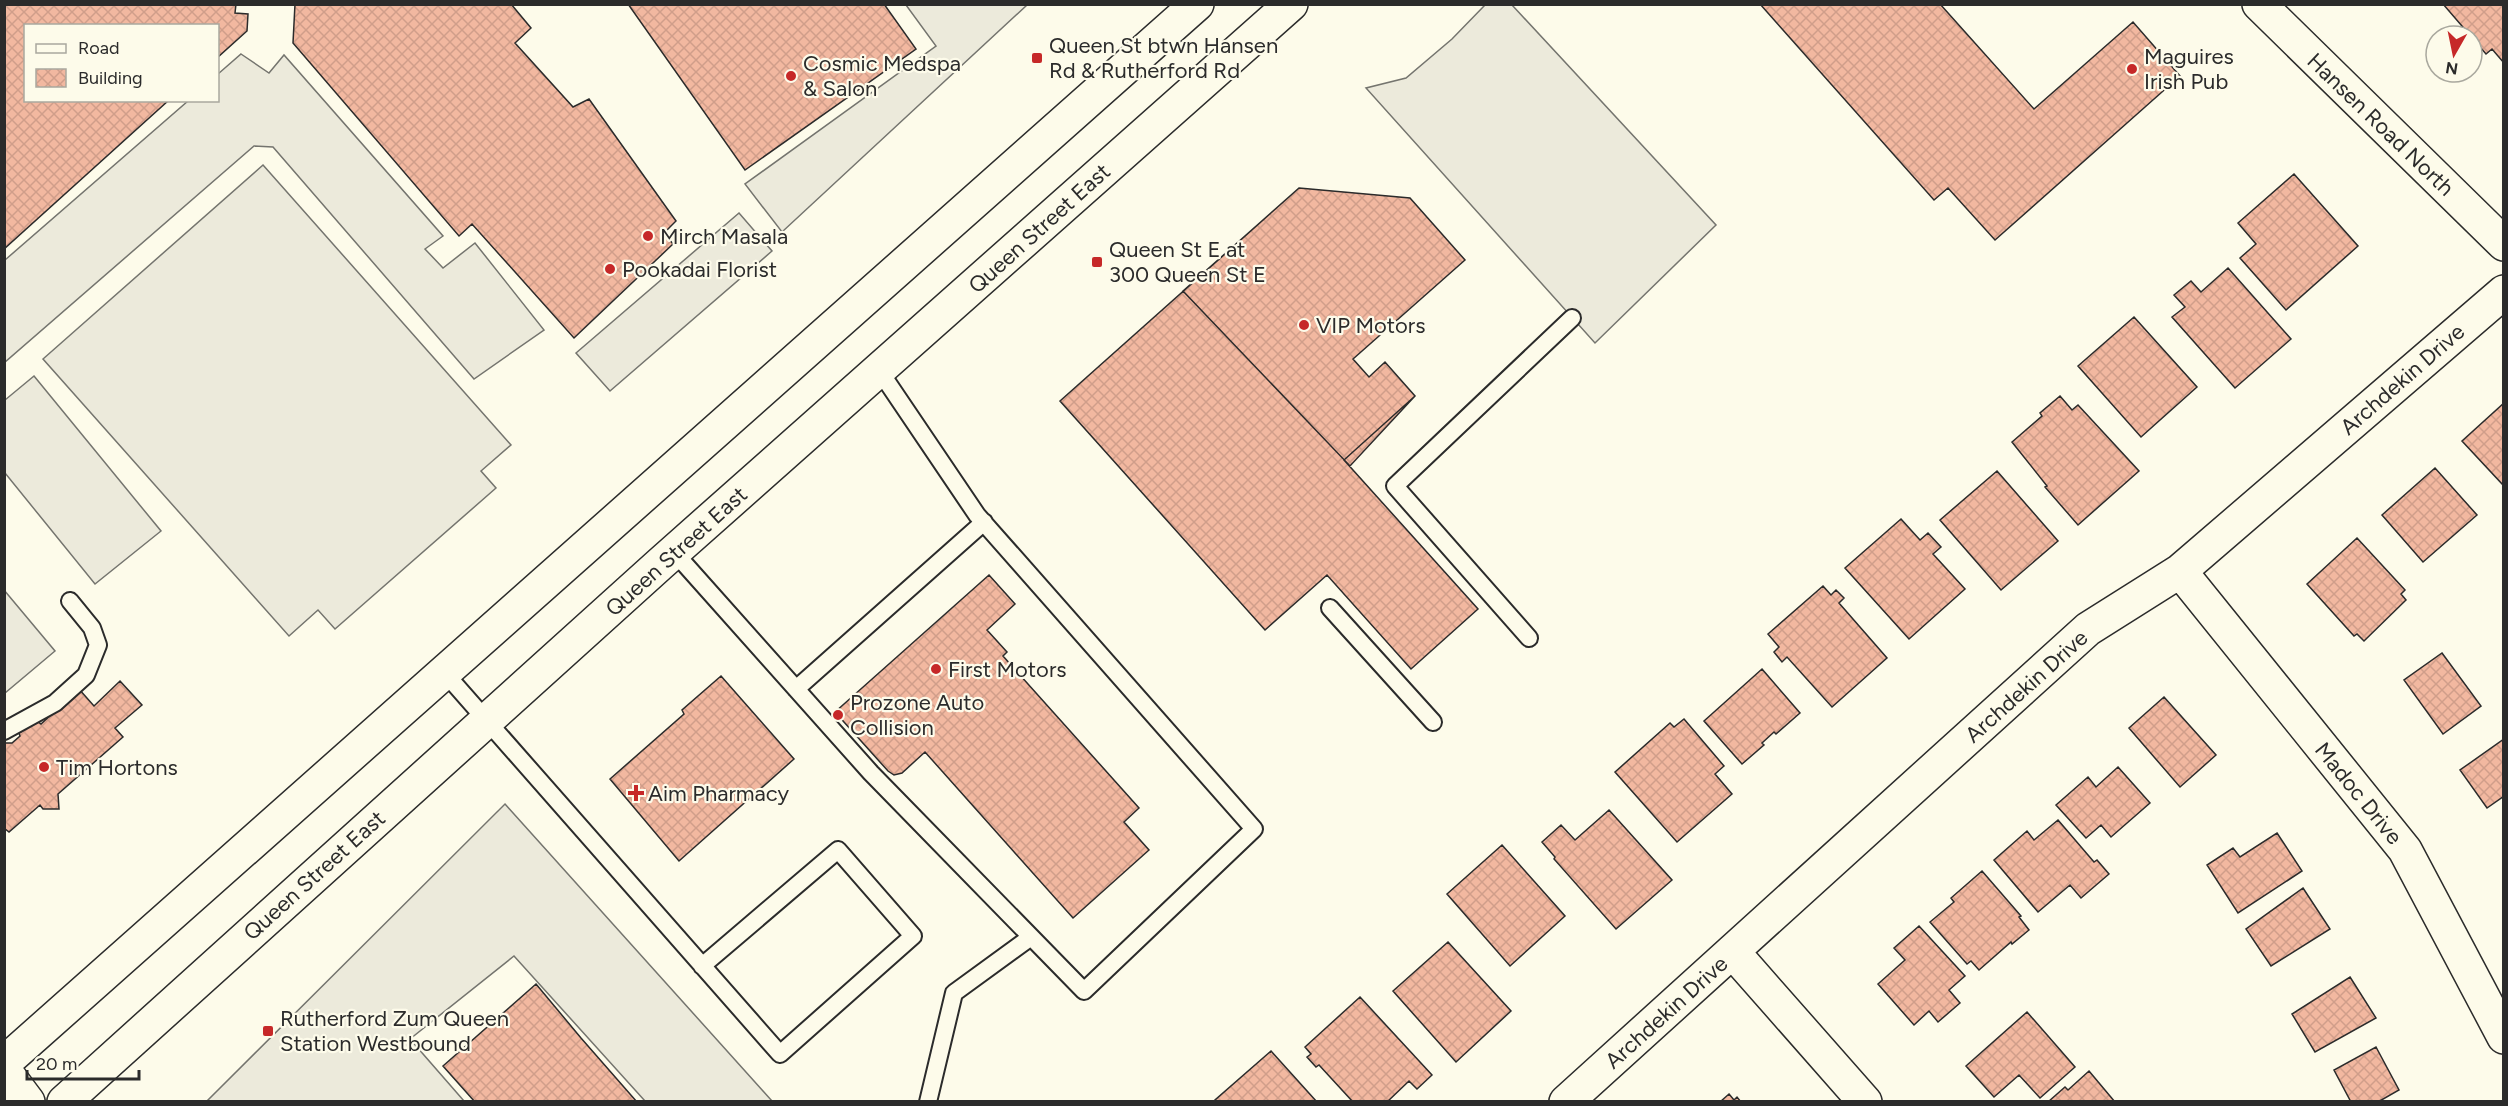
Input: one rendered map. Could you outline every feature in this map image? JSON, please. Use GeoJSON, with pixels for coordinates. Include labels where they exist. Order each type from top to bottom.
{"type":"FeatureCollection","features":[{"type":"Feature","properties":{"kind":"main road"},"geometry":{"type":"LineString","coordinates":[[4,1063],[1197,4]]}},
{"type":"Feature","properties":{"kind":"main road","name":"Queen Street East"},"geometry":{"type":"LineString","coordinates":[[64,1101],[486,720],[1291,4]]}},
{"type":"Feature","properties":{"kind":"main road","name":"Hansen Road North"},"geometry":{"type":"LineString","coordinates":[[2259,4],[2504,244]]}},
{"type":"Feature","properties":{"kind":"main road","name":"Archdekin Drive"},"geometry":{"type":"LineString","coordinates":[[1566,1101],[2088,629],[2180,571],[2504,292]]}},
{"type":"Feature","properties":{"kind":"main road","name":"Madoc Drive"},"geometry":{"type":"LineString","coordinates":[[2180,571],[2405,850],[2504,1037]]}},
{"type":"Feature","properties":{"kind":"main road"},"geometry":{"type":"LineString","coordinates":[[1733,952],[1865,1101]]}},
{"type":"Feature","properties":{"kind":"main road"},"geometry":{"type":"LineString","coordinates":[[4,1070],[28,1101]]}},
{"type":"Feature","properties":{"kind":"lane"},"geometry":{"type":"LineString","coordinates":[[1529,638],[1395,486],[1572,318]]}},
{"type":"Feature","properties":{"kind":"lane"},"geometry":{"type":"LineString","coordinates":[[674,552],[871,773],[1084,991],[1254,829],[984,522],[879,370]]}},
{"type":"Feature","properties":{"kind":"lane"},"geometry":{"type":"LineString","coordinates":[[796,689],[984,522]]}},
{"type":"Feature","properties":{"kind":"lane"},"geometry":{"type":"LineString","coordinates":[[4,731],[55,703],[87,675],[98,645],[92,628],[70,601]]}},
{"type":"Feature","properties":{"kind":"lane"},"geometry":{"type":"LineString","coordinates":[[1330,608],[1433,722]]}},
{"type":"Feature","properties":{"kind":"lane"},"geometry":{"type":"LineString","coordinates":[[444,672],[702,966],[780,1054],[913,936],[838,850],[702,966]]}},
{"type":"Feature","properties":{"kind":"lane"},"geometry":{"type":"LineString","coordinates":[[928,1101],[954,993],[1031,937]]}},
{"type":"Feature","properties":{"kind":"shaded area"},"geometry":{"type":"Polygon","coordinates":[[[906,5],[1027,5],[782,232],[745,184],[936,46],[906,5]]]}},
{"type":"Feature","properties":{"kind":"shaded area"},"geometry":{"type":"Polygon","coordinates":[[[1485,5],[1512,5],[1716,225],[1595,343],[1366,88],[1406,78],[1452,39],[1485,5]]]}},
{"type":"Feature","properties":{"kind":"shaded area"},"geometry":{"type":"Polygon","coordinates":[[[241,54],[269,73],[284,55],[443,236],[425,249],[443,268],[475,243],[544,330],[474,379],[273,147],[254,146],[5,362],[5,260],[187,102],[219,102],[219,73],[241,54]]]}},
{"type":"Feature","properties":{"kind":"shaded area"},"geometry":{"type":"Polygon","coordinates":[[[263,165],[511,445],[481,471],[496,488],[335,629],[318,610],[289,636],[43,359],[263,165]]]}},
{"type":"Feature","properties":{"kind":"shaded area"},"geometry":{"type":"Polygon","coordinates":[[[739,213],[772,251],[610,391],[576,353],[739,213]]]}},
{"type":"Feature","properties":{"kind":"shaded area"},"geometry":{"type":"Polygon","coordinates":[[[34,376],[161,531],[95,584],[5,473],[5,400],[34,376]]]}},
{"type":"Feature","properties":{"kind":"shaded area"},"geometry":{"type":"Polygon","coordinates":[[[4,590],[55,651],[5,693],[4,693],[4,590]]]}},
{"type":"Feature","properties":{"kind":"shaded area"},"geometry":{"type":"Polygon","coordinates":[[[505,804],[772,1101],[645,1101],[514,956],[410,1039],[464,1101],[207,1101],[505,804]]]}},
{"type":"Feature","properties":{"kind":"building"},"geometry":{"type":"Polygon","coordinates":[[[4,4],[236,4],[235,13],[248,14],[247,31],[219,56],[219,24],[24,24],[24,102],[167,102],[4,249],[4,4]]]}},
{"type":"Feature","properties":{"kind":"building"},"geometry":{"type":"Polygon","coordinates":[[[295,4],[511,4],[531,28],[515,43],[573,107],[589,99],[676,221],[664,233],[673,244],[574,338],[472,224],[459,236],[293,43],[295,4]]]}},
{"type":"Feature","properties":{"kind":"building"},"geometry":{"type":"Polygon","coordinates":[[[628,4],[884,4],[916,49],[745,170],[628,4]]]}},
{"type":"Feature","properties":{"kind":"building"},"geometry":{"type":"Polygon","coordinates":[[[1760,4],[1940,4],[2034,109],[2133,22],[2180,76],[1995,240],[1948,188],[1934,200],[1760,4]]]}},
{"type":"Feature","properties":{"kind":"building"},"geometry":{"type":"Polygon","coordinates":[[[2443,4],[2504,4],[2504,63],[2492,49],[2486,54],[2484,52],[2484,24],[2460,24],[2443,4]]]}},
{"type":"Feature","properties":{"kind":"building"},"geometry":{"type":"Polygon","coordinates":[[[2294,174],[2358,246],[2286,310],[2240,258],[2256,244],[2238,223],[2294,174]]]}},
{"type":"Feature","properties":{"kind":"building"},"geometry":{"type":"Polygon","coordinates":[[[1299,188],[1410,198],[1465,260],[1353,359],[1369,377],[1385,362],[1415,396],[1344,460],[1478,609],[1411,669],[1327,575],[1265,630],[1060,401],[1299,188]]]}},
{"type":"Feature","properties":{"kind":"building","name":"VIP Motors"},"geometry":{"type":"Polygon","coordinates":[[[1299,188],[1410,198],[1465,260],[1353,359],[1369,377],[1385,362],[1415,396],[1350,466],[1183,291],[1299,188]]]}},
{"type":"Feature","properties":{"kind":"building"},"geometry":{"type":"Polygon","coordinates":[[[2228,268],[2291,339],[2235,388],[2172,317],[2185,307],[2174,295],[2191,281],[2201,292],[2228,268]]]}},
{"type":"Feature","properties":{"kind":"building"},"geometry":{"type":"Polygon","coordinates":[[[2134,317],[2197,387],[2141,437],[2078,366],[2134,317]]]}},
{"type":"Feature","properties":{"kind":"building"},"geometry":{"type":"Polygon","coordinates":[[[2060,396],[2072,410],[2078,405],[2139,471],[2078,525],[2045,487],[2047,486],[2012,442],[2042,416],[2040,413],[2060,396]]]}},
{"type":"Feature","properties":{"kind":"building"},"geometry":{"type":"Polygon","coordinates":[[[2504,403],[2504,486],[2462,441],[2504,403]]]}},
{"type":"Feature","properties":{"kind":"building"},"geometry":{"type":"Polygon","coordinates":[[[2435,468],[2477,515],[2423,562],[2382,515],[2435,468]]]}},
{"type":"Feature","properties":{"kind":"building"},"geometry":{"type":"Polygon","coordinates":[[[1997,471],[2058,541],[2001,590],[1940,520],[1997,471]]]}},
{"type":"Feature","properties":{"kind":"building"},"geometry":{"type":"Polygon","coordinates":[[[1901,519],[1920,540],[1928,533],[1941,547],[1933,554],[1965,589],[1909,639],[1845,568],[1901,519]]]}},
{"type":"Feature","properties":{"kind":"building"},"geometry":{"type":"Polygon","coordinates":[[[2357,538],[2405,590],[2401,594],[2406,600],[2364,641],[2357,634],[2354,636],[2307,584],[2357,538]]]}},
{"type":"Feature","properties":{"kind":"building"},"geometry":{"type":"Polygon","coordinates":[[[989,575],[1015,604],[987,630],[1007,652],[1003,656],[1139,808],[1124,822],[1149,850],[1073,918],[925,752],[902,773],[894,775],[835,712],[989,575]]]}},
{"type":"Feature","properties":{"kind":"building"},"geometry":{"type":"Polygon","coordinates":[[[1823,586],[1831,595],[1836,590],[1844,598],[1839,603],[1887,658],[1832,707],[1787,657],[1782,662],[1774,652],[1779,647],[1768,634],[1823,586]]]}},
{"type":"Feature","properties":{"kind":"building"},"geometry":{"type":"Polygon","coordinates":[[[2442,653],[2481,706],[2443,734],[2404,680],[2442,653]]]}},
{"type":"Feature","properties":{"kind":"building"},"geometry":{"type":"Polygon","coordinates":[[[1762,669],[1800,713],[1776,734],[1774,732],[1762,743],[1764,745],[1742,764],[1704,721],[1762,669]]]}},
{"type":"Feature","properties":{"kind":"building"},"geometry":{"type":"Polygon","coordinates":[[[721,676],[794,759],[679,861],[610,779],[684,714],[682,710],[721,676]]]}},
{"type":"Feature","properties":{"kind":"building"},"geometry":{"type":"Polygon","coordinates":[[[120,681],[142,705],[115,728],[123,737],[58,794],[59,809],[43,809],[40,805],[9,832],[4,828],[4,743],[12,743],[20,736],[19,733],[37,721],[41,724],[79,689],[94,706],[120,681]]]}},
{"type":"Feature","properties":{"kind":"building"},"geometry":{"type":"Polygon","coordinates":[[[2164,697],[2216,755],[2180,787],[2129,728],[2164,697]]]}},
{"type":"Feature","properties":{"kind":"building"},"geometry":{"type":"Polygon","coordinates":[[[1684,719],[1724,766],[1715,774],[1732,794],[1677,842],[1615,772],[1670,723],[1674,727],[1684,719]]]}},
{"type":"Feature","properties":{"kind":"building"},"geometry":{"type":"Polygon","coordinates":[[[2504,739],[2504,796],[2487,808],[2460,770],[2504,739]]]}},
{"type":"Feature","properties":{"kind":"building"},"geometry":{"type":"Polygon","coordinates":[[[2118,767],[2150,803],[2111,837],[2101,825],[2086,838],[2056,805],[2088,777],[2096,787],[2118,767]]]}},
{"type":"Feature","properties":{"kind":"building"},"geometry":{"type":"Polygon","coordinates":[[[1609,810],[1672,880],[1616,929],[1554,859],[1555,857],[1542,842],[1561,825],[1575,840],[1609,810]]]}},
{"type":"Feature","properties":{"kind":"building"},"geometry":{"type":"Polygon","coordinates":[[[2058,820],[2094,862],[2097,860],[2109,874],[2081,898],[2070,885],[2038,912],[1994,860],[2027,831],[2034,840],[2058,820]]]}},
{"type":"Feature","properties":{"kind":"building"},"geometry":{"type":"Polygon","coordinates":[[[2277,833],[2302,871],[2238,913],[2207,865],[2233,848],[2240,857],[2277,833]]]}},
{"type":"Feature","properties":{"kind":"building"},"geometry":{"type":"Polygon","coordinates":[[[1502,845],[1565,916],[1510,966],[1447,894],[1502,845]]]}},
{"type":"Feature","properties":{"kind":"building"},"geometry":{"type":"Polygon","coordinates":[[[1982,871],[2021,916],[2019,917],[2029,930],[2012,944],[2011,942],[1979,970],[1971,961],[1967,964],[1930,922],[1954,902],[1951,898],[1982,871]]]}},
{"type":"Feature","properties":{"kind":"building"},"geometry":{"type":"Polygon","coordinates":[[[2303,888],[2330,929],[2271,966],[2246,929],[2303,888]]]}},
{"type":"Feature","properties":{"kind":"building"},"geometry":{"type":"Polygon","coordinates":[[[1919,926],[1965,976],[1949,990],[1960,1003],[1938,1022],[1929,1011],[1914,1025],[1878,984],[1905,960],[1894,948],[1919,926]]]}},
{"type":"Feature","properties":{"kind":"building"},"geometry":{"type":"Polygon","coordinates":[[[1448,942],[1511,1011],[1456,1062],[1393,991],[1448,942]]]}},
{"type":"Feature","properties":{"kind":"building"},"geometry":{"type":"Polygon","coordinates":[[[2350,977],[2376,1018],[2315,1052],[2292,1014],[2350,977]]]}},
{"type":"Feature","properties":{"kind":"building"},"geometry":{"type":"Polygon","coordinates":[[[536,984],[637,1102],[475,1102],[443,1066],[536,984]]]}},
{"type":"Feature","properties":{"kind":"building"},"geometry":{"type":"Polygon","coordinates":[[[1360,997],[1432,1075],[1417,1089],[1409,1081],[1387,1102],[1353,1102],[1319,1065],[1316,1067],[1307,1057],[1311,1054],[1305,1047],[1360,997]]]}},
{"type":"Feature","properties":{"kind":"building"},"geometry":{"type":"Polygon","coordinates":[[[2027,1012],[2075,1067],[2040,1098],[2019,1075],[1994,1097],[1966,1066],[2027,1012]]]}},
{"type":"Feature","properties":{"kind":"building"},"geometry":{"type":"Polygon","coordinates":[[[2376,1047],[2399,1090],[2378,1102],[2351,1102],[2334,1070],[2376,1047]]]}},
{"type":"Feature","properties":{"kind":"building"},"geometry":{"type":"Polygon","coordinates":[[[1271,1051],[1317,1102],[1216,1102],[1215,1100],[1271,1051]]]}},
{"type":"Feature","properties":{"kind":"building"},"geometry":{"type":"Polygon","coordinates":[[[2089,1071],[2115,1102],[2048,1102],[2065,1087],[2068,1090],[2089,1071]]]}},
{"type":"Feature","properties":{"kind":"building"},"geometry":{"type":"Polygon","coordinates":[[[1729,1094],[1734,1100],[1737,1097],[1741,1102],[1720,1102],[1729,1094]]]}},
{"type":"Feature","properties":{"kind":"place","name":"Queen St btwn Hansen Rd & Rutherford Rd"},"geometry":{"type":"Point","coordinates":[1037,58]}},
{"type":"Feature","properties":{"kind":"place","name":"Maguires Irish Pub"},"geometry":{"type":"Point","coordinates":[2132,69]}},
{"type":"Feature","properties":{"kind":"place","name":"Cosmic Medspa & Salon"},"geometry":{"type":"Point","coordinates":[791,76]}},
{"type":"Feature","properties":{"kind":"place","name":"Mirch Masala"},"geometry":{"type":"Point","coordinates":[648,236]}},
{"type":"Feature","properties":{"kind":"place","name":"Queen St E at 300 Queen St E"},"geometry":{"type":"Point","coordinates":[1097,262]}},
{"type":"Feature","properties":{"kind":"place","name":"Pookadai Florist"},"geometry":{"type":"Point","coordinates":[610,269]}},
{"type":"Feature","properties":{"kind":"place","name":"VIP Motors"},"geometry":{"type":"Point","coordinates":[1304,325]}},
{"type":"Feature","properties":{"kind":"place","name":"First Motors"},"geometry":{"type":"Point","coordinates":[936,669]}},
{"type":"Feature","properties":{"kind":"place","name":"Prozone Auto Collision"},"geometry":{"type":"Point","coordinates":[838,715]}},
{"type":"Feature","properties":{"kind":"place","name":"Tim Hortons"},"geometry":{"type":"Point","coordinates":[44,767]}},
{"type":"Feature","properties":{"kind":"place","name":"Aim Pharmacy"},"geometry":{"type":"Point","coordinates":[636,793]}},
{"type":"Feature","properties":{"kind":"place","name":"Rutherford Zum Queen Station Westbound"},"geometry":{"type":"Point","coordinates":[268,1031]}}]}
